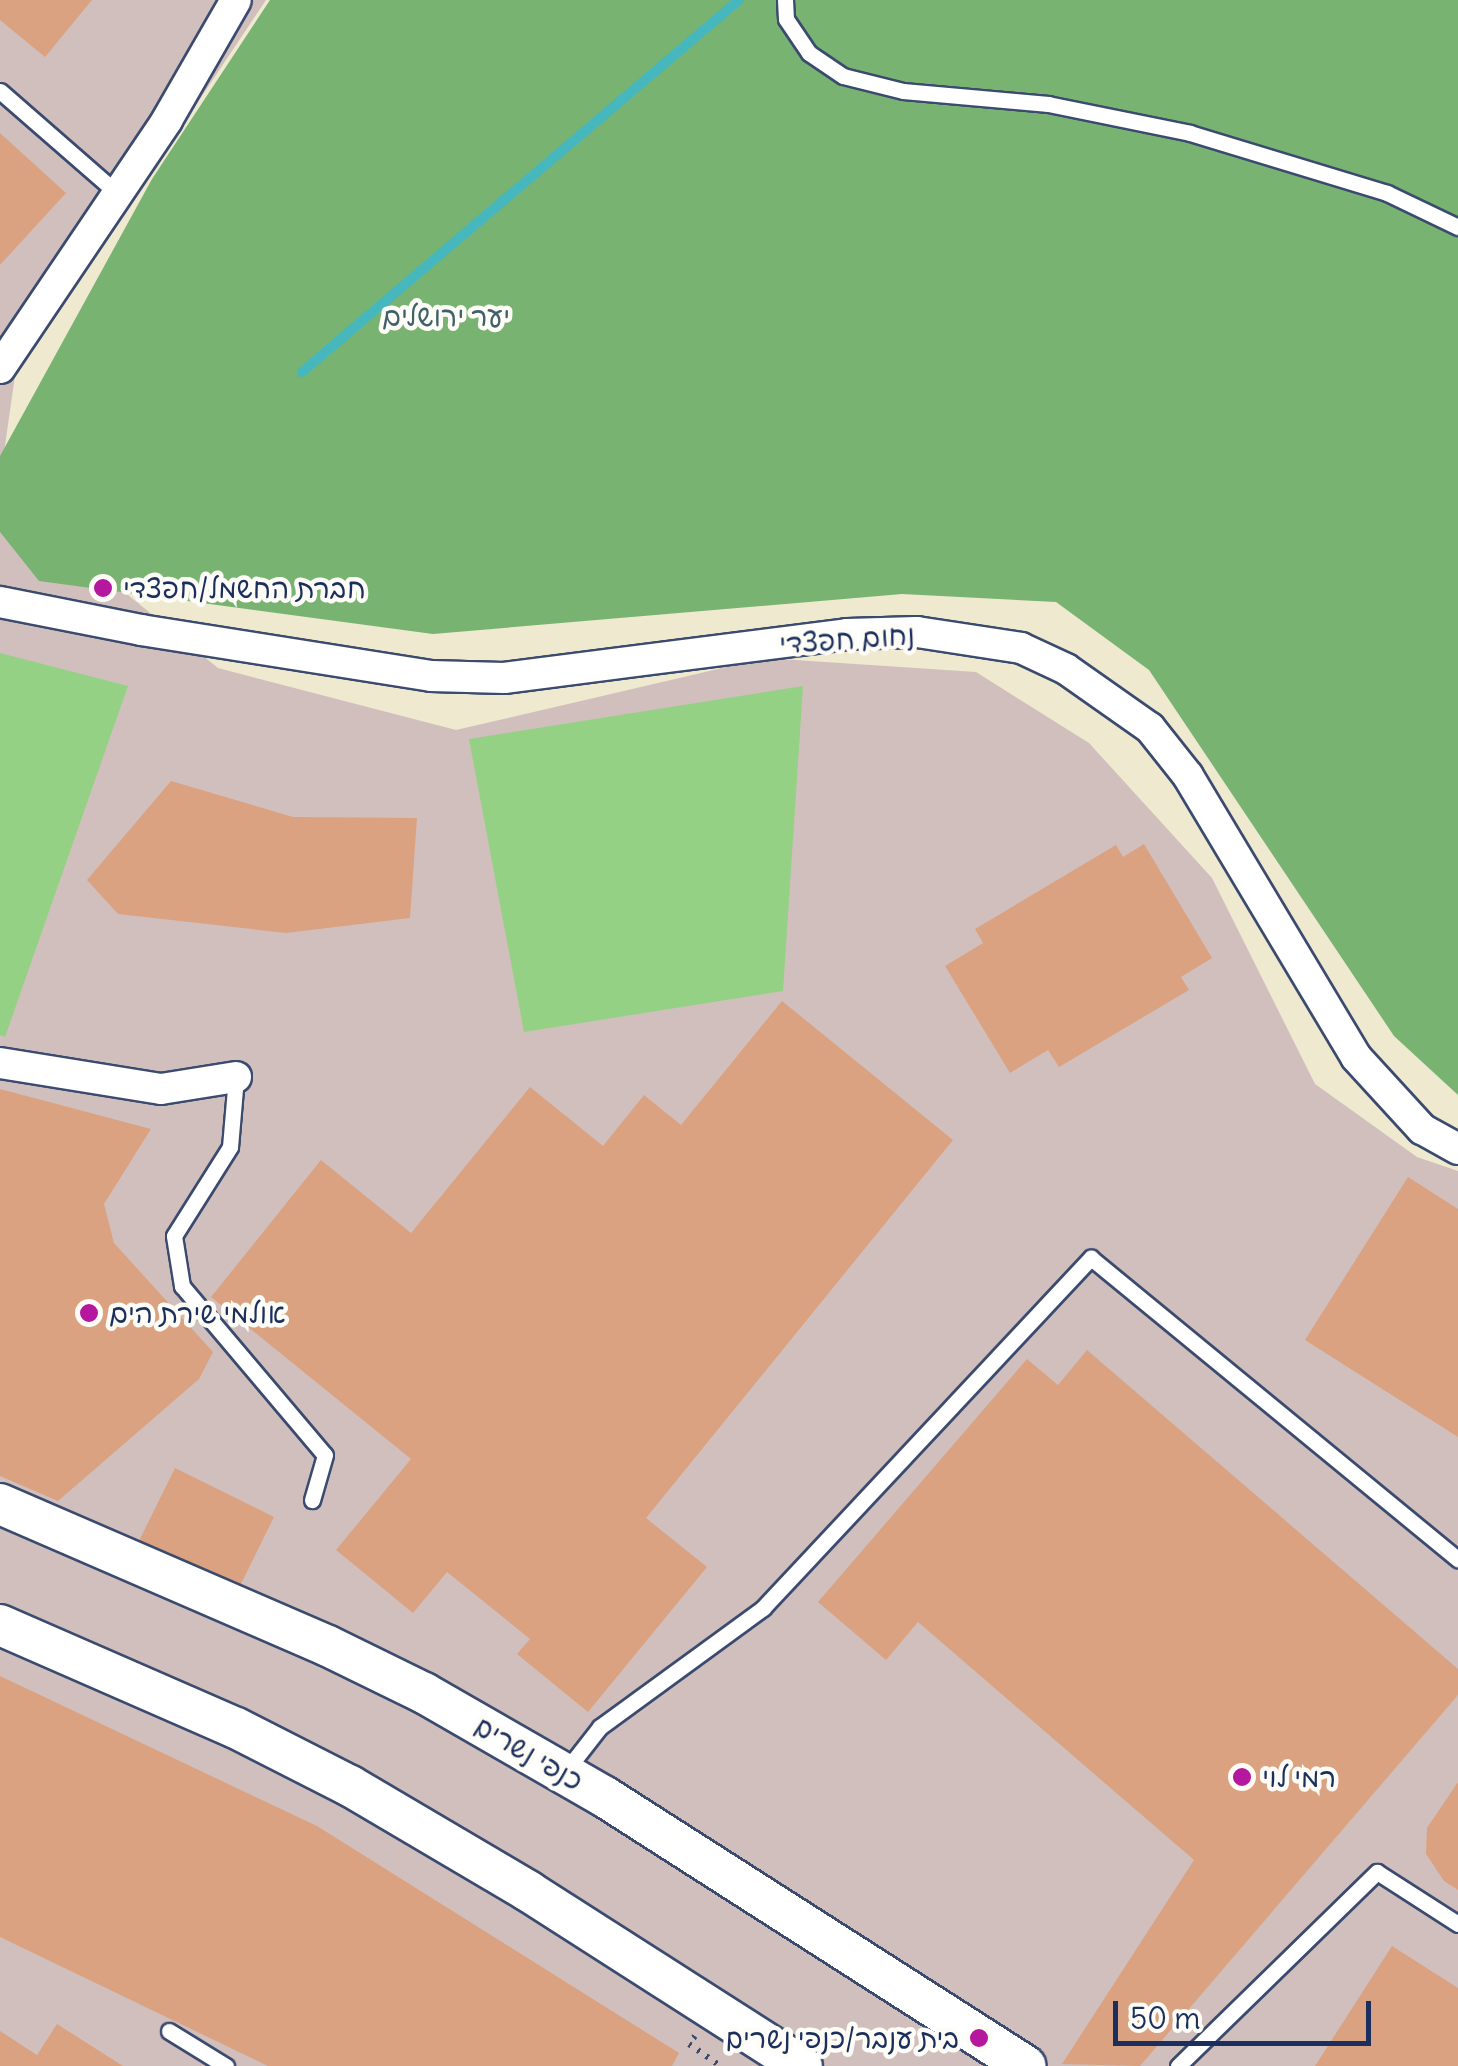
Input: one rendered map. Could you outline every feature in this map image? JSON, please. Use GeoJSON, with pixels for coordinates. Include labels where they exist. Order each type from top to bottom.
{"type":"FeatureCollection","features":[{"type":"Feature","properties":{"kind":"street"},"geometry":{"type":"LineString","coordinates":[[0,368],[118,194],[236,0]]}},
{"type":"Feature","properties":{"kind":"street","name":"נחום חפצדי"},"geometry":{"type":"LineString","coordinates":[[0,602],[431,676],[504,678],[847,634],[916,632],[1021,648],[1110,697],[1150,728],[1188,776],[1356,1057],[1422,1129],[1458,1149]]}},
{"type":"Feature","properties":{"kind":"street"},"geometry":{"type":"LineString","coordinates":[[0,1063],[161,1089],[236,1077]]}},
{"type":"Feature","properties":{"kind":"street","name":"כנפי נשרים"},"geometry":{"type":"LineString","coordinates":[[0,1504],[328,1646],[424,1693],[564,1773],[1024,2066]]}},
{"type":"Feature","properties":{"kind":"street"},"geometry":{"type":"LineString","coordinates":[[0,1624],[236,1728],[350,1786],[528,1891],[802,2066]]}},
{"type":"Feature","properties":{"kind":"lane"},"geometry":{"type":"LineString","coordinates":[[785,0],[786,18],[809,53],[843,76],[903,91],[1048,104],[1190,133],[1387,193],[1458,227]]}},
{"type":"Feature","properties":{"kind":"lane"},"geometry":{"type":"LineString","coordinates":[[0,91],[118,194]]}},
{"type":"Feature","properties":{"kind":"lane"},"geometry":{"type":"LineString","coordinates":[[236,1077],[230,1147],[174,1236],[182,1286],[324,1456],[312,1500]]}},
{"type":"Feature","properties":{"kind":"lane"},"geometry":{"type":"LineString","coordinates":[[564,1773],[600,1726],[762,1608],[1091,1258],[1458,1559]]}},
{"type":"Feature","properties":{"kind":"lane"},"geometry":{"type":"LineString","coordinates":[[1178,2066],[1377,1872],[1458,1924]]}},
{"type":"Feature","properties":{"kind":"lane"},"geometry":{"type":"LineString","coordinates":[[169,2032],[226,2066]]}},
{"type":"Feature","properties":{"kind":"shaded area"},"geometry":{"type":"Polygon","coordinates":[[[0,0],[266,0],[15,376],[0,480],[0,0]]]}},
{"type":"Feature","properties":{"kind":"shaded area"},"geometry":{"type":"Polygon","coordinates":[[[0,491],[218,668],[456,730],[765,658],[976,672],[1089,743],[1212,878],[1315,1084],[1417,1157],[1458,1171],[1458,2066],[0,2066],[0,491]]]}},
{"type":"Feature","properties":{"kind":"green space","name":"יער ירושלים"},"geometry":{"type":"Polygon","coordinates":[[[270,0],[1458,0],[1458,1095],[1394,1036],[1149,670],[1056,602],[902,594],[433,634],[39,581],[0,532],[0,456],[152,179],[270,0]]]}},
{"type":"Feature","properties":{"kind":"green space"},"geometry":{"type":"Polygon","coordinates":[[[0,653],[128,686],[5,1037],[0,1035],[0,653]]]}},
{"type":"Feature","properties":{"kind":"green space"},"geometry":{"type":"Polygon","coordinates":[[[803,686],[783,991],[524,1032],[469,739],[803,686]]]}},
{"type":"Feature","properties":{"kind":"building"},"geometry":{"type":"Polygon","coordinates":[[[0,0],[92,0],[45,57],[0,20],[0,0]]]}},
{"type":"Feature","properties":{"kind":"building"},"geometry":{"type":"Polygon","coordinates":[[[0,133],[66,193],[0,265],[0,133]]]}},
{"type":"Feature","properties":{"kind":"building"},"geometry":{"type":"Polygon","coordinates":[[[171,781],[293,817],[417,818],[410,918],[286,933],[118,914],[87,880],[171,781]]]}},
{"type":"Feature","properties":{"kind":"building"},"geometry":{"type":"Polygon","coordinates":[[[1144,844],[1212,958],[1181,977],[1189,990],[1059,1067],[1048,1050],[1010,1073],[945,966],[983,943],[975,929],[1116,845],[1123,857],[1144,844]]]}},
{"type":"Feature","properties":{"kind":"building"},"geometry":{"type":"Polygon","coordinates":[[[782,1001],[953,1140],[646,1518],[707,1567],[588,1712],[517,1654],[530,1639],[447,1572],[413,1613],[336,1550],[411,1459],[211,1297],[321,1160],[411,1233],[530,1087],[603,1146],[644,1095],[681,1125],[782,1001]]]}},
{"type":"Feature","properties":{"kind":"building","name":"אולמי שירת הים"},"geometry":{"type":"Polygon","coordinates":[[[0,1089],[151,1129],[104,1204],[114,1243],[213,1352],[199,1379],[58,1501],[0,1476],[0,1089]]]}},
{"type":"Feature","properties":{"kind":"building"},"geometry":{"type":"Polygon","coordinates":[[[1408,1177],[1458,1209],[1458,1437],[1305,1340],[1408,1177]]]}},
{"type":"Feature","properties":{"kind":"building","name":"רמי לוי"},"geometry":{"type":"Polygon","coordinates":[[[1087,1350],[1458,1669],[1458,1695],[1140,2066],[1062,2064],[1194,1860],[918,1622],[886,1660],[818,1602],[1027,1359],[1058,1385],[1087,1350]]]}},
{"type":"Feature","properties":{"kind":"building"},"geometry":{"type":"Polygon","coordinates":[[[175,1468],[274,1517],[236,1594],[137,1545],[175,1468]]]}},
{"type":"Feature","properties":{"kind":"building"},"geometry":{"type":"Polygon","coordinates":[[[0,1676],[317,1826],[679,2053],[672,2066],[268,2066],[0,1937],[0,1676]]]}},
{"type":"Feature","properties":{"kind":"building"},"geometry":{"type":"Polygon","coordinates":[[[1458,1782],[1458,1890],[1444,1881],[1426,1854],[1427,1828],[1458,1782]]]}},
{"type":"Feature","properties":{"kind":"building"},"geometry":{"type":"Polygon","coordinates":[[[1392,1946],[1458,1988],[1458,2066],[1315,2066],[1392,1946]]]}},
{"type":"Feature","properties":{"kind":"building"},"geometry":{"type":"Polygon","coordinates":[[[57,2024],[123,2066],[0,2066],[0,2031],[37,2055],[57,2024]]]}},
{"type":"Feature","properties":{"kind":"waterway"},"geometry":{"type":"LineString","coordinates":[[302,372],[739,0]]}},
{"type":"Feature","properties":{"kind":"place","name":"חברת החשמל/חפצדי"},"geometry":{"type":"Point","coordinates":[103,588]}},
{"type":"Feature","properties":{"kind":"place","name":"אולמי שירת הים"},"geometry":{"type":"Point","coordinates":[89,1313]}},
{"type":"Feature","properties":{"kind":"place","name":"רמי לוי"},"geometry":{"type":"Point","coordinates":[1242,1777]}},
{"type":"Feature","properties":{"kind":"place","name":"בית ענבר/כנפי נשרים"},"geometry":{"type":"Point","coordinates":[979,2038]}}]}
